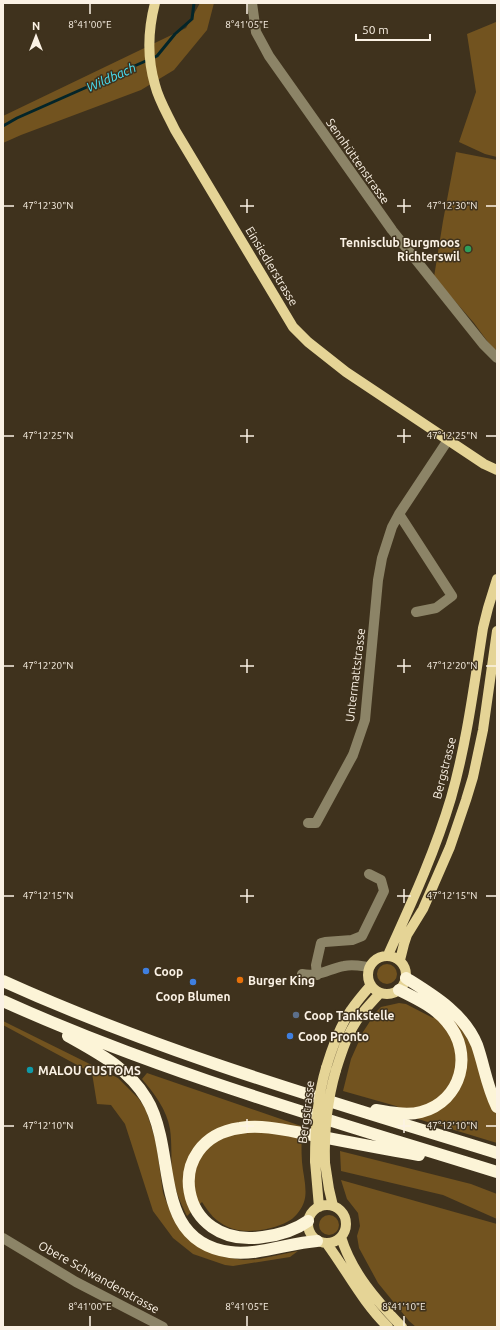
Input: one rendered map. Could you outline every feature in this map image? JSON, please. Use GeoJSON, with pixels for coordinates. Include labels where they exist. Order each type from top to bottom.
{"type":"FeatureCollection","features":[{"type":"Feature","properties":{"kind":"highway"},"geometry":{"type":"LineString","coordinates":[[406,978],[448,1007],[466,1026],[477,1046],[488,1086],[497,1107]]}},
{"type":"Feature","properties":{"kind":"highway"},"geometry":{"type":"LineString","coordinates":[[3,981],[69,1010],[160,1046],[260,1080],[497,1154]]}},
{"type":"Feature","properties":{"kind":"highway"},"geometry":{"type":"LineString","coordinates":[[345,1107],[412,1114],[422,1112],[433,1107],[443,1100],[454,1088],[462,1060],[457,1037],[450,1025],[436,1012],[399,990]]}},
{"type":"Feature","properties":{"kind":"highway"},"geometry":{"type":"LineString","coordinates":[[4,1001],[74,1032],[145,1059],[287,1108],[497,1172]]}},
{"type":"Feature","properties":{"kind":"highway"},"geometry":{"type":"LineString","coordinates":[[4,1001],[101,1055],[120,1068],[134,1082],[146,1098],[155,1118],[160,1134],[170,1191],[175,1210],[180,1221],[193,1236],[202,1243],[226,1252],[237,1253],[252,1252],[297,1243],[322,1242]]}},
{"type":"Feature","properties":{"kind":"highway"},"geometry":{"type":"LineString","coordinates":[[308,1221],[293,1230],[260,1238],[235,1237],[217,1231],[202,1219],[194,1207],[191,1199],[188,1186],[189,1175],[195,1157],[200,1149],[216,1135],[236,1128],[255,1127],[300,1133],[479,1167]]}},
{"type":"Feature","properties":{"kind":"main road","name":"Einsiedlerstrasse"},"geometry":{"type":"LineString","coordinates":[[155,3],[149,32],[151,60],[155,85],[163,106],[175,130],[294,327],[308,342],[346,372],[484,464],[497,470]]}},
{"type":"Feature","properties":{"kind":"main road","name":"Einsiedlerstrasse"},"geometry":{"type":"LineString","coordinates":[[484,464],[497,478]]}},
{"type":"Feature","properties":{"kind":"main road","name":"Bergstrasse"},"geometry":{"type":"LineString","coordinates":[[388,955],[439,836],[451,798],[463,749],[483,628],[497,579]]}},
{"type":"Feature","properties":{"kind":"main road"},"geometry":{"type":"LineString","coordinates":[[400,960],[407,935],[426,903],[450,847],[466,800],[483,730],[497,631]]}},
{"type":"Feature","properties":{"kind":"main road"},"geometry":{"type":"LineString","coordinates":[[388,955],[400,960],[406,972],[406,978],[399,990],[390,994],[380,993],[371,986],[368,980],[368,973],[372,962],[377,958],[388,955]]}},
{"type":"Feature","properties":{"kind":"main road","name":"Bergstrasse"},"geometry":{"type":"LineString","coordinates":[[331,1069],[338,1034],[350,1010],[371,986]]}},
{"type":"Feature","properties":{"kind":"main road","name":"Bergstrasse"},"geometry":{"type":"LineString","coordinates":[[341,1238],[344,1233],[346,1222],[342,1212],[333,1206],[320,1162],[315,1134],[317,1107],[331,1069],[352,1028],[360,1016],[380,993]]}},
{"type":"Feature","properties":{"kind":"main road","name":"Bergstrasse"},"geometry":{"type":"LineString","coordinates":[[319,1207],[320,1162]]}},
{"type":"Feature","properties":{"kind":"main road"},"geometry":{"type":"LineString","coordinates":[[333,1206],[328,1205],[319,1207],[311,1212],[308,1221],[308,1230],[313,1238],[322,1242],[341,1262],[365,1300],[388,1327]]}},
{"type":"Feature","properties":{"kind":"main road"},"geometry":{"type":"LineString","coordinates":[[322,1242],[337,1241],[341,1238],[345,1251],[356,1271],[379,1303],[402,1327]]}},
{"type":"Feature","properties":{"kind":"street","name":"Sennhüttenstrasse"},"geometry":{"type":"LineString","coordinates":[[252,3],[256,32],[269,56],[392,230],[483,344],[497,358]]}},
{"type":"Feature","properties":{"kind":"street","name":"Untermattstrasse"},"geometry":{"type":"LineString","coordinates":[[308,823],[316,823],[331,796],[353,755],[365,720],[378,580],[386,542],[399,514],[448,440]]}},
{"type":"Feature","properties":{"kind":"street"},"geometry":{"type":"LineString","coordinates":[[399,514],[452,596],[436,608],[416,612]]}},
{"type":"Feature","properties":{"kind":"street"},"geometry":{"type":"LineString","coordinates":[[317,975],[316,965],[321,943],[352,940],[362,936],[384,891],[381,880],[369,874]]}},
{"type":"Feature","properties":{"kind":"street"},"geometry":{"type":"LineString","coordinates":[[302,974],[317,975],[346,965],[369,967]]}},
{"type":"Feature","properties":{"kind":"street","name":"Obere Schwandenstrasse"},"geometry":{"type":"LineString","coordinates":[[3,1238],[76,1282],[163,1327]]}},
{"type":"Feature","properties":{"kind":"shaded area"},"geometry":{"type":"Polygon","coordinates":[[[200,3],[214,3],[207,30],[174,70],[141,90],[3,143],[3,116],[186,28],[200,3]]]}},
{"type":"Feature","properties":{"kind":"shaded area"},"geometry":{"type":"Polygon","coordinates":[[[496,22],[497,157],[485,154],[459,142],[476,92],[467,34],[496,22]]]}},
{"type":"Feature","properties":{"kind":"shaded area","name":"Tennisclub Burgmoos Richterswil"},"geometry":{"type":"Polygon","coordinates":[[[456,152],[497,160],[497,350],[493,349],[474,323],[434,277],[456,152]]]}},
{"type":"Feature","properties":{"kind":"shaded area"},"geometry":{"type":"Polygon","coordinates":[[[387,964],[394,967],[397,974],[394,981],[387,984],[380,981],[377,974],[380,967],[387,964]]]}},
{"type":"Feature","properties":{"kind":"shaded area"},"geometry":{"type":"Polygon","coordinates":[[[399,1003],[406,1004],[433,1018],[443,1009],[457,1021],[472,1047],[493,1107],[497,1114],[497,1143],[418,1119],[396,1106],[343,1091],[351,1059],[363,1032],[381,1007],[399,1003]]]}},
{"type":"Feature","properties":{"kind":"shaded area"},"geometry":{"type":"Polygon","coordinates":[[[3,1021],[118,1078],[139,1099],[146,1110],[156,1142],[163,1193],[172,1216],[187,1238],[201,1248],[224,1257],[244,1260],[259,1259],[298,1251],[290,1257],[233,1266],[225,1265],[193,1254],[173,1238],[153,1211],[125,1124],[111,1105],[97,1104],[92,1073],[3,1025],[3,1021]]]}},
{"type":"Feature","properties":{"kind":"shaded area"},"geometry":{"type":"Polygon","coordinates":[[[147,1073],[301,1126],[302,1162],[306,1193],[301,1209],[296,1216],[278,1226],[260,1230],[243,1231],[228,1227],[219,1222],[207,1210],[202,1202],[187,1216],[174,1184],[170,1129],[166,1115],[159,1102],[142,1079],[147,1073]]]}},
{"type":"Feature","properties":{"kind":"shaded area"},"geometry":{"type":"Polygon","coordinates":[[[340,1151],[471,1184],[497,1194],[497,1219],[443,1195],[341,1171],[340,1151]]]}},
{"type":"Feature","properties":{"kind":"shaded area"},"geometry":{"type":"Polygon","coordinates":[[[341,1180],[497,1224],[497,1327],[416,1327],[409,1321],[378,1283],[359,1248],[357,1236],[360,1226],[358,1213],[347,1199],[341,1180]]]}},
{"type":"Feature","properties":{"kind":"shaded area"},"geometry":{"type":"Polygon","coordinates":[[[329,1215],[336,1218],[339,1225],[336,1232],[329,1235],[322,1232],[319,1225],[322,1218],[329,1215]]]}},
{"type":"Feature","properties":{"kind":"waterway","name":"Wildbach"},"geometry":{"type":"LineString","coordinates":[[3,126],[17,118],[157,56],[175,34],[192,19],[194,3]]}},
{"type":"Feature","properties":{"kind":"place","name":"Tennisclub Burgmoos Richterswil"},"geometry":{"type":"Point","coordinates":[468,249]}},
{"type":"Feature","properties":{"kind":"place","name":"Coop"},"geometry":{"type":"Point","coordinates":[146,971]}},
{"type":"Feature","properties":{"kind":"place","name":"Burger King"},"geometry":{"type":"Point","coordinates":[240,980]}},
{"type":"Feature","properties":{"kind":"place","name":"Coop Blumen"},"geometry":{"type":"Point","coordinates":[193,982]}},
{"type":"Feature","properties":{"kind":"place","name":"Coop Tankstelle"},"geometry":{"type":"Point","coordinates":[296,1015]}},
{"type":"Feature","properties":{"kind":"place","name":"Coop Pronto"},"geometry":{"type":"Point","coordinates":[290,1036]}},
{"type":"Feature","properties":{"kind":"place","name":"MALOU CUSTOMS"},"geometry":{"type":"Point","coordinates":[30,1070]}}]}
